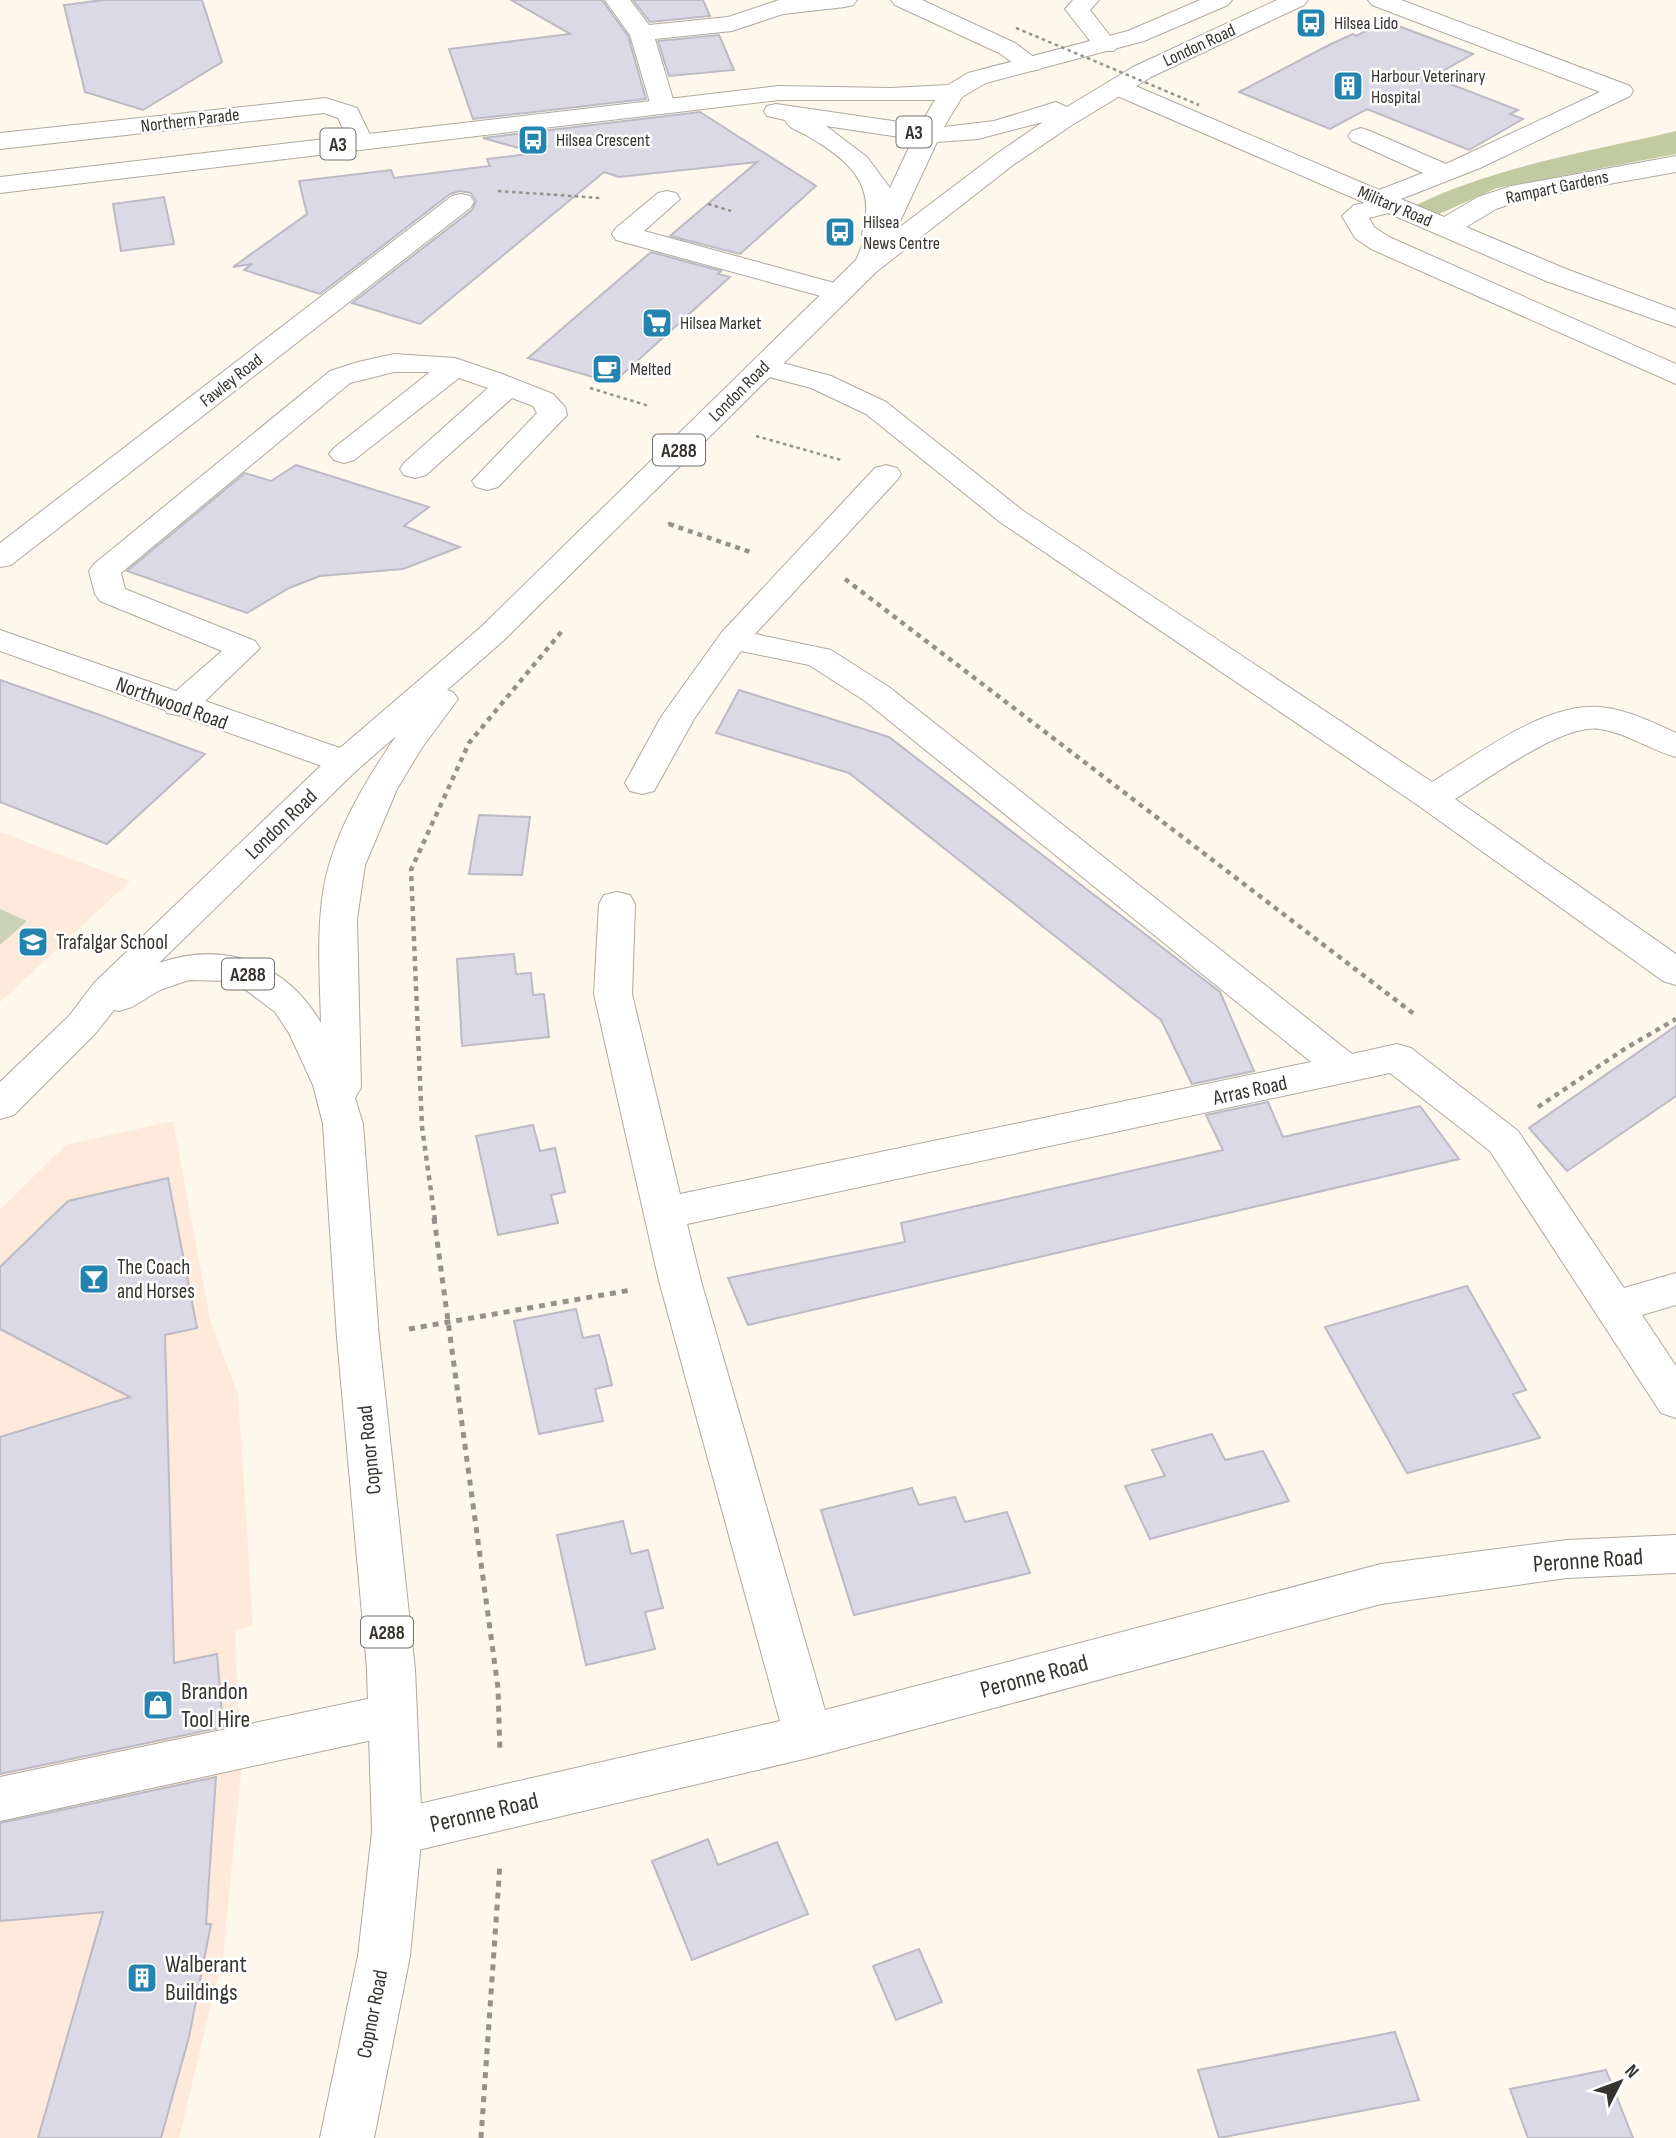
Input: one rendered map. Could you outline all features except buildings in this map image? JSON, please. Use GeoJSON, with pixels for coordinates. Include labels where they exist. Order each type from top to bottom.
{"type":"FeatureCollection","features":[{"type":"Feature","properties":{"kind":"main road"},"geometry":{"type":"LineString","coordinates":[[617,0],[628,9],[641,33],[669,105]]}},
{"type":"Feature","properties":{"kind":"main road"},"geometry":{"type":"LineString","coordinates":[[641,33],[732,23],[779,6],[845,0]]}},
{"type":"Feature","properties":{"kind":"main road"},"geometry":{"type":"LineString","coordinates":[[903,0],[1007,48],[1031,64]]}},
{"type":"Feature","properties":{"kind":"main road","name":"London Road"},"geometry":{"type":"LineString","coordinates":[[866,266],[938,113],[953,92],[977,78],[1136,37],[1220,0]]}},
{"type":"Feature","properties":{"kind":"main road","name":"London Road"},"geometry":{"type":"LineString","coordinates":[[82,1025],[107,992],[345,762],[492,634],[866,266],[1004,160],[1117,87],[1142,72],[1296,0]]}},
{"type":"Feature","properties":{"kind":"main road"},"geometry":{"type":"LineString","coordinates":[[1380,0],[1621,91],[1363,211],[1355,216],[1364,232],[1380,243],[1676,375]]}},
{"type":"Feature","properties":{"kind":"main road"},"geometry":{"type":"LineString","coordinates":[[1076,3],[1106,46]]}},
{"type":"Feature","properties":{"kind":"main road","name":"A3"},"geometry":{"type":"LineString","coordinates":[[669,105],[741,108],[930,134],[956,135],[1012,124],[1054,110],[1142,72]]}},
{"type":"Feature","properties":{"kind":"main road","name":"Military Road"},"geometry":{"type":"LineString","coordinates":[[1117,87],[1566,279],[1676,319]]}},
{"type":"Feature","properties":{"kind":"main road","name":"A3"},"geometry":{"type":"LineString","coordinates":[[669,105],[779,93],[891,95],[953,92]]}},
{"type":"Feature","properties":{"kind":"main road","name":"Northern Parade"},"geometry":{"type":"LineString","coordinates":[[0,141],[326,105],[335,106],[348,113],[360,141]]}},
{"type":"Feature","properties":{"kind":"main road","name":"Northern Parade"},"geometry":{"type":"LineString","coordinates":[[0,185],[669,105]]}},
{"type":"Feature","properties":{"kind":"main road","name":"London Road"},"geometry":{"type":"LineString","coordinates":[[741,108],[801,122],[852,158],[876,186],[881,198],[881,215],[866,266]]}},
{"type":"Feature","properties":{"kind":"main road"},"geometry":{"type":"LineString","coordinates":[[1361,136],[1445,173]]}},
{"type":"Feature","properties":{"kind":"main road","name":"Rampart Gardens"},"geometry":{"type":"LineString","coordinates":[[1445,228],[1487,203],[1520,192],[1676,164]]}},
{"type":"Feature","properties":{"kind":"main road"},"geometry":{"type":"LineString","coordinates":[[667,199],[625,234],[839,293]]}},
{"type":"Feature","properties":{"kind":"main road","name":"Fawley Road"},"geometry":{"type":"LineString","coordinates":[[0,558],[461,202]]}},
{"type":"Feature","properties":{"kind":"main road"},"geometry":{"type":"LineString","coordinates":[[179,706],[244,648],[111,594],[105,571],[341,377],[368,365],[393,361],[455,367],[543,400],[550,407],[552,415],[487,481]]}},
{"type":"Feature","properties":{"kind":"main road"},"geometry":{"type":"LineString","coordinates":[[344,454],[455,367]]}},
{"type":"Feature","properties":{"kind":"main road"},"geometry":{"type":"LineString","coordinates":[[764,367],[821,382],[876,408],[1011,516],[1431,798],[1676,972]]}},
{"type":"Feature","properties":{"kind":"main road"},"geometry":{"type":"LineString","coordinates":[[415,469],[508,386]]}},
{"type":"Feature","properties":{"kind":"main road"},"geometry":{"type":"LineString","coordinates":[[642,783],[678,717],[733,639],[886,474]]}},
{"type":"Feature","properties":{"kind":"main road","name":"London Road"},"geometry":{"type":"LineString","coordinates":[[343,1124],[338,933],[341,893],[352,846],[380,789],[424,720],[492,634]]}},
{"type":"Feature","properties":{"kind":"main road"},"geometry":{"type":"LineString","coordinates":[[733,639],[819,657],[877,694],[1345,1069]]}},
{"type":"Feature","properties":{"kind":"main road","name":"Northwood Road"},"geometry":{"type":"LineString","coordinates":[[0,640],[179,706],[345,762]]}},
{"type":"Feature","properties":{"kind":"main road"},"geometry":{"type":"LineString","coordinates":[[1431,798],[1555,726],[1586,716],[1626,724],[1676,746]]}},
{"type":"Feature","properties":{"kind":"main road"},"geometry":{"type":"LineString","coordinates":[[617,904],[613,994],[680,1281],[808,1736]]}},
{"type":"Feature","properties":{"kind":"main road","name":"Copnor Road"},"geometry":{"type":"LineString","coordinates":[[82,1025],[147,981],[177,970],[210,966],[231,968],[251,975],[288,1003],[303,1025],[332,1084],[343,1124],[358,1338],[391,1669],[397,1832],[384,1956],[347,2138]]}},
{"type":"Feature","properties":{"kind":"main road","name":"A288"},"geometry":{"type":"LineString","coordinates":[[0,1105],[82,1025]]}},
{"type":"Feature","properties":{"kind":"main road","name":"Arras Road"},"geometry":{"type":"LineString","coordinates":[[665,1213],[1397,1058],[1503,1141],[1676,1401]]}},
{"type":"Feature","properties":{"kind":"main road"},"geometry":{"type":"LineString","coordinates":[[1615,1307],[1676,1289]]}},
{"type":"Feature","properties":{"kind":"main road","name":"Peronne Road"},"geometry":{"type":"LineString","coordinates":[[397,1832],[808,1736],[1381,1584],[1567,1559],[1676,1554]]}},
{"type":"Feature","properties":{"kind":"main road"},"geometry":{"type":"LineString","coordinates":[[0,1799],[391,1715]]}},
{"type":"Feature","properties":{"kind":"path"},"geometry":{"type":"LineString","coordinates":[[1016,28],[1199,105]]}},
{"type":"Feature","properties":{"kind":"path"},"geometry":{"type":"LineString","coordinates":[[494,191],[611,198]]}},
{"type":"Feature","properties":{"kind":"path"},"geometry":{"type":"LineString","coordinates":[[706,203],[731,211]]}},
{"type":"Feature","properties":{"kind":"path"},"geometry":{"type":"LineString","coordinates":[[747,445],[757,435],[886,474]]}},
{"type":"Feature","properties":{"kind":"path"},"geometry":{"type":"LineString","coordinates":[[659,533],[678,514]]}},
{"type":"Feature","properties":{"kind":"path"},"geometry":{"type":"LineString","coordinates":[[668,523],[799,569],[825,564],[1417,1016]]}},
{"type":"Feature","properties":{"kind":"path"},"geometry":{"type":"LineString","coordinates":[[481,2138],[500,1893],[498,1688],[422,1128],[411,870],[469,743],[565,628]]}},
{"type":"Feature","properties":{"kind":"path"},"geometry":{"type":"LineString","coordinates":[[1537,1107],[1626,1048],[1676,1019]]}},
{"type":"Feature","properties":{"kind":"path"},"geometry":{"type":"LineString","coordinates":[[358,1338],[680,1281]]}},
{"type":"Feature","properties":{"kind":"shaded area","name":"Trafalgar School"},"geometry":{"type":"Polygon","coordinates":[[[0,832],[130,881],[0,1002],[0,832]]]}},
{"type":"Feature","properties":{"kind":"shaded area"},"geometry":{"type":"Polygon","coordinates":[[[173,1121],[210,1320],[238,1395],[253,1625],[235,1630],[241,1774],[223,1955],[179,2138],[0,2138],[0,1210],[66,1145],[173,1121]]]}},
{"type":"Feature","properties":{"kind":"green space"},"geometry":{"type":"Polygon","coordinates":[[[1676,131],[1676,154],[1497,188],[1439,214],[1414,206],[1477,180],[1510,170],[1676,131]]]}},
{"type":"Feature","properties":{"kind":"green space"},"geometry":{"type":"Polygon","coordinates":[[[0,909],[27,921],[0,945],[0,909]]]}},
{"type":"Feature","properties":{"kind":"place","name":"Hilsea Lido"},"geometry":{"type":"Point","coordinates":[1311,23]}},
{"type":"Feature","properties":{"kind":"place","name":"Harbour Veterinary Hospital"},"geometry":{"type":"Point","coordinates":[1348,86]}},
{"type":"Feature","properties":{"kind":"place","name":"Hilsea Crescent"},"geometry":{"type":"Point","coordinates":[533,140]}},
{"type":"Feature","properties":{"kind":"place","name":"Hilsea News Centre"},"geometry":{"type":"Point","coordinates":[840,232]}},
{"type":"Feature","properties":{"kind":"place","name":"Hilsea Market"},"geometry":{"type":"Point","coordinates":[657,323]}},
{"type":"Feature","properties":{"kind":"place","name":"Melted"},"geometry":{"type":"Point","coordinates":[607,369]}},
{"type":"Feature","properties":{"kind":"place","name":"Trafalgar School"},"geometry":{"type":"Point","coordinates":[33,942]}},
{"type":"Feature","properties":{"kind":"place","name":"The Coach and Horses"},"geometry":{"type":"Point","coordinates":[94,1279]}},
{"type":"Feature","properties":{"kind":"place","name":"Brandon Tool Hire"},"geometry":{"type":"Point","coordinates":[158,1705]}},
{"type":"Feature","properties":{"kind":"place","name":"Walberant Buildings"},"geometry":{"type":"Point","coordinates":[142,1978]}}]}
